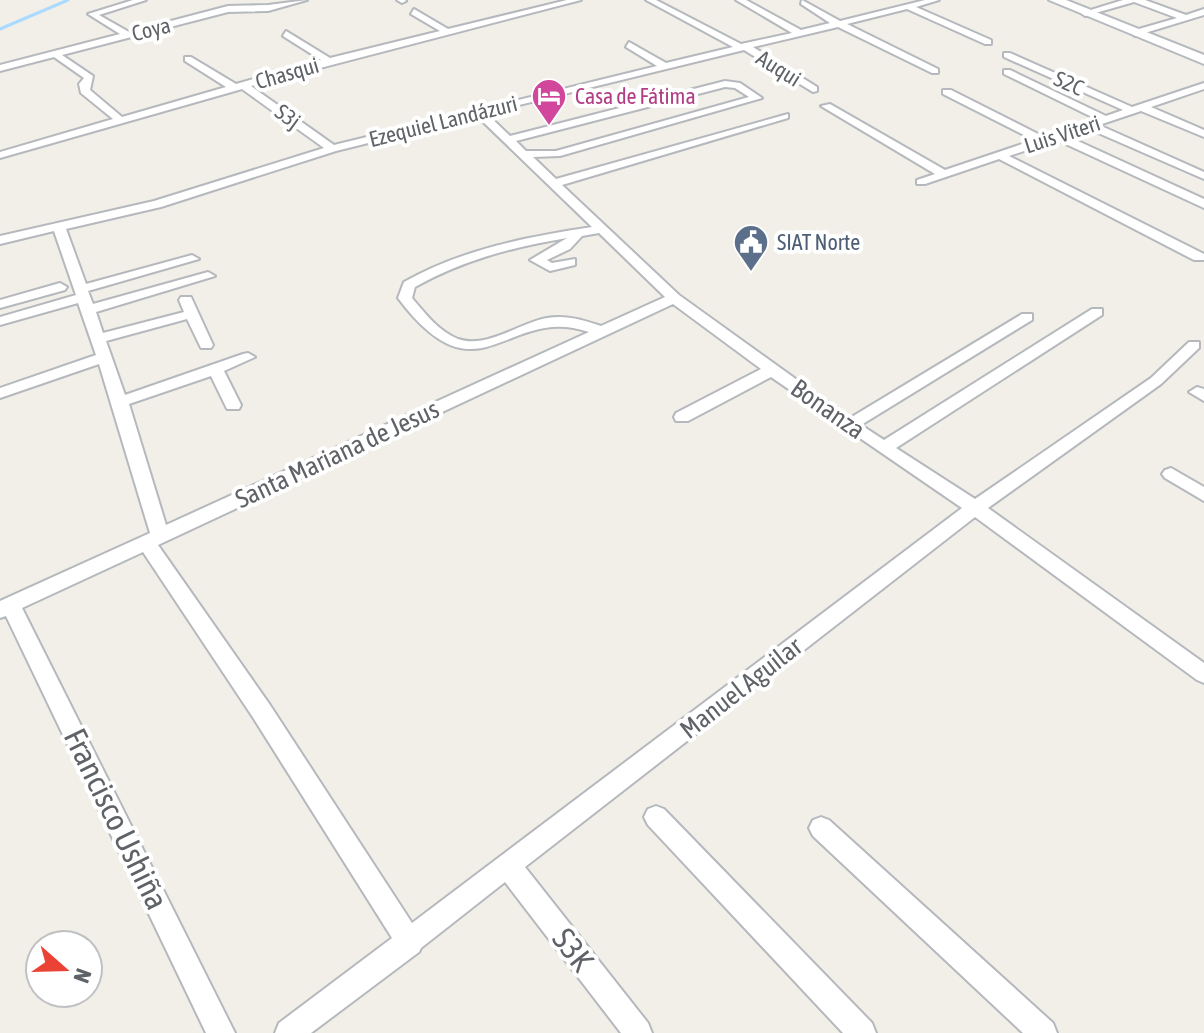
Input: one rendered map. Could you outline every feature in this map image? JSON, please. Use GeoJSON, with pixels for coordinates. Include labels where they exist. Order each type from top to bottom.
{"type":"FeatureCollection","features":[{"type":"Feature","properties":{"kind":"street"},"geometry":{"type":"LineString","coordinates":[[128,35],[92,14],[142,0]]}},
{"type":"Feature","properties":{"kind":"street","name":"Coya"},"geometry":{"type":"LineString","coordinates":[[2,66],[228,9],[268,8],[303,0]]}},
{"type":"Feature","properties":{"kind":"street","name":"Chasqui"},"geometry":{"type":"LineString","coordinates":[[0,155],[329,61],[577,0]]}},
{"type":"Feature","properties":{"kind":"street","name":"Auqui"},"geometry":{"type":"LineString","coordinates":[[650,0],[742,47],[813,89]]}},
{"type":"Feature","properties":{"kind":"street"},"geometry":{"type":"LineString","coordinates":[[740,0],[799,33]]}},
{"type":"Feature","properties":{"kind":"street","name":"Ezequiel Landázuri"},"geometry":{"type":"LineString","coordinates":[[0,240],[157,204],[332,149],[478,111],[935,0]]}},
{"type":"Feature","properties":{"kind":"street"},"geometry":{"type":"LineString","coordinates":[[1055,0],[1204,60]]}},
{"type":"Feature","properties":{"kind":"street"},"geometry":{"type":"LineString","coordinates":[[1085,13],[1134,0],[1204,24]]}},
{"type":"Feature","properties":{"kind":"street"},"geometry":{"type":"LineString","coordinates":[[804,2],[839,24],[935,71]]}},
{"type":"Feature","properties":{"kind":"street"},"geometry":{"type":"LineString","coordinates":[[875,6],[886,12]]}},
{"type":"Feature","properties":{"kind":"street"},"geometry":{"type":"LineString","coordinates":[[909,7],[988,42]]}},
{"type":"Feature","properties":{"kind":"street"},"geometry":{"type":"LineString","coordinates":[[414,12],[447,32]]}},
{"type":"Feature","properties":{"kind":"street"},"geometry":{"type":"LineString","coordinates":[[1135,33],[1204,12]]}},
{"type":"Feature","properties":{"kind":"street"},"geometry":{"type":"LineString","coordinates":[[286,34],[329,61]]}},
{"type":"Feature","properties":{"kind":"street"},"geometry":{"type":"LineString","coordinates":[[629,45],[664,66]]}},
{"type":"Feature","properties":{"kind":"street"},"geometry":{"type":"LineString","coordinates":[[54,53],[90,78],[84,84],[85,91],[121,121]]}},
{"type":"Feature","properties":{"kind":"street","name":"S2C"},"geometry":{"type":"LineString","coordinates":[[1007,55],[1204,134]]}},
{"type":"Feature","properties":{"kind":"street","name":"S3j"},"geometry":{"type":"LineString","coordinates":[[188,59],[239,86],[332,149]]}},
{"type":"Feature","properties":{"kind":"street"},"geometry":{"type":"LineString","coordinates":[[1007,72],[1106,120]]}},
{"type":"Feature","properties":{"kind":"street"},"geometry":{"type":"LineString","coordinates":[[517,138],[725,84],[756,95],[752,101],[556,154],[531,153]]}},
{"type":"Feature","properties":{"kind":"street","name":"Luis Viteri"},"geometry":{"type":"LineString","coordinates":[[921,182],[1204,86]]}},
{"type":"Feature","properties":{"kind":"street"},"geometry":{"type":"LineString","coordinates":[[947,92],[1044,141]]}},
{"type":"Feature","properties":{"kind":"street"},"geometry":{"type":"LineString","coordinates":[[641,106],[673,123]]}},
{"type":"Feature","properties":{"kind":"street"},"geometry":{"type":"LineString","coordinates":[[826,106],[942,173]]}},
{"type":"Feature","properties":{"kind":"street","name":"Bonanza"},"geometry":{"type":"LineString","coordinates":[[478,111],[517,138],[553,184],[674,298],[849,425],[975,508],[1204,674]]}},
{"type":"Feature","properties":{"kind":"street"},"geometry":{"type":"LineString","coordinates":[[553,184],[784,116]]}},
{"type":"Feature","properties":{"kind":"street"},"geometry":{"type":"LineString","coordinates":[[1090,125],[1204,176]]}},
{"type":"Feature","properties":{"kind":"street"},"geometry":{"type":"LineString","coordinates":[[1058,136],[1204,204]]}},
{"type":"Feature","properties":{"kind":"street"},"geometry":{"type":"LineString","coordinates":[[999,155],[1199,257]]}},
{"type":"Feature","properties":{"kind":"street"},"geometry":{"type":"LineString","coordinates":[[59,227],[120,402],[154,540],[410,943]]}},
{"type":"Feature","properties":{"kind":"street"},"geometry":{"type":"LineString","coordinates":[[601,229],[454,264],[409,285],[405,298],[431,332],[456,346],[505,337],[562,320],[587,323],[602,331]]}},
{"type":"Feature","properties":{"kind":"street"},"geometry":{"type":"LineString","coordinates":[[570,262],[550,267],[537,260],[563,249],[573,242],[577,233]]}},
{"type":"Feature","properties":{"kind":"street"},"geometry":{"type":"LineString","coordinates":[[84,299],[192,259]]}},
{"type":"Feature","properties":{"kind":"street"},"geometry":{"type":"LineString","coordinates":[[0,321],[84,299],[208,276]]}},
{"type":"Feature","properties":{"kind":"street"},"geometry":{"type":"LineString","coordinates":[[0,304],[60,287]]}},
{"type":"Feature","properties":{"kind":"street","name":"Santa Mariana de Jesus"},"geometry":{"type":"LineString","coordinates":[[6,607],[674,298]]}},
{"type":"Feature","properties":{"kind":"street"},"geometry":{"type":"LineString","coordinates":[[98,339],[188,307],[206,345]]}},
{"type":"Feature","properties":{"kind":"street"},"geometry":{"type":"LineString","coordinates":[[883,448],[1097,312]]}},
{"type":"Feature","properties":{"kind":"street"},"geometry":{"type":"LineString","coordinates":[[849,425],[1027,317]]}},
{"type":"Feature","properties":{"kind":"street","name":"Manuel Aguilar"},"geometry":{"type":"LineString","coordinates":[[289,1033],[975,508],[1156,381],[1194,345]]}},
{"type":"Feature","properties":{"kind":"street"},"geometry":{"type":"LineString","coordinates":[[0,393],[104,357]]}},
{"type":"Feature","properties":{"kind":"street"},"geometry":{"type":"LineString","coordinates":[[120,402],[248,357]]}},
{"type":"Feature","properties":{"kind":"street"},"geometry":{"type":"LineString","coordinates":[[215,369],[233,405]]}},
{"type":"Feature","properties":{"kind":"street"},"geometry":{"type":"LineString","coordinates":[[682,417],[772,370]]}},
{"type":"Feature","properties":{"kind":"street"},"geometry":{"type":"LineString","coordinates":[[1171,474],[1204,495]]}},
{"type":"Feature","properties":{"kind":"street","name":"Francisco Ushiña"},"geometry":{"type":"LineString","coordinates":[[6,607],[221,1033]]}},
{"type":"Feature","properties":{"kind":"street"},"geometry":{"type":"LineString","coordinates":[[656,817],[862,1033]]}},
{"type":"Feature","properties":{"kind":"street"},"geometry":{"type":"LineString","coordinates":[[821,828],[1043,1033]]}},
{"type":"Feature","properties":{"kind":"street","name":"S3K"},"geometry":{"type":"LineString","coordinates":[[509,867],[638,1033]]}},
{"type":"Feature","properties":{"kind":"waterway"},"geometry":{"type":"LineString","coordinates":[[0,29],[68,0]]}},
{"type":"Feature","properties":{"kind":"place","name":"Casa de Fátima"},"geometry":{"type":"Point","coordinates":[549,127]}},
{"type":"Feature","properties":{"kind":"place","name":"SIAT Norte"},"geometry":{"type":"Point","coordinates":[751,273]}}]}
